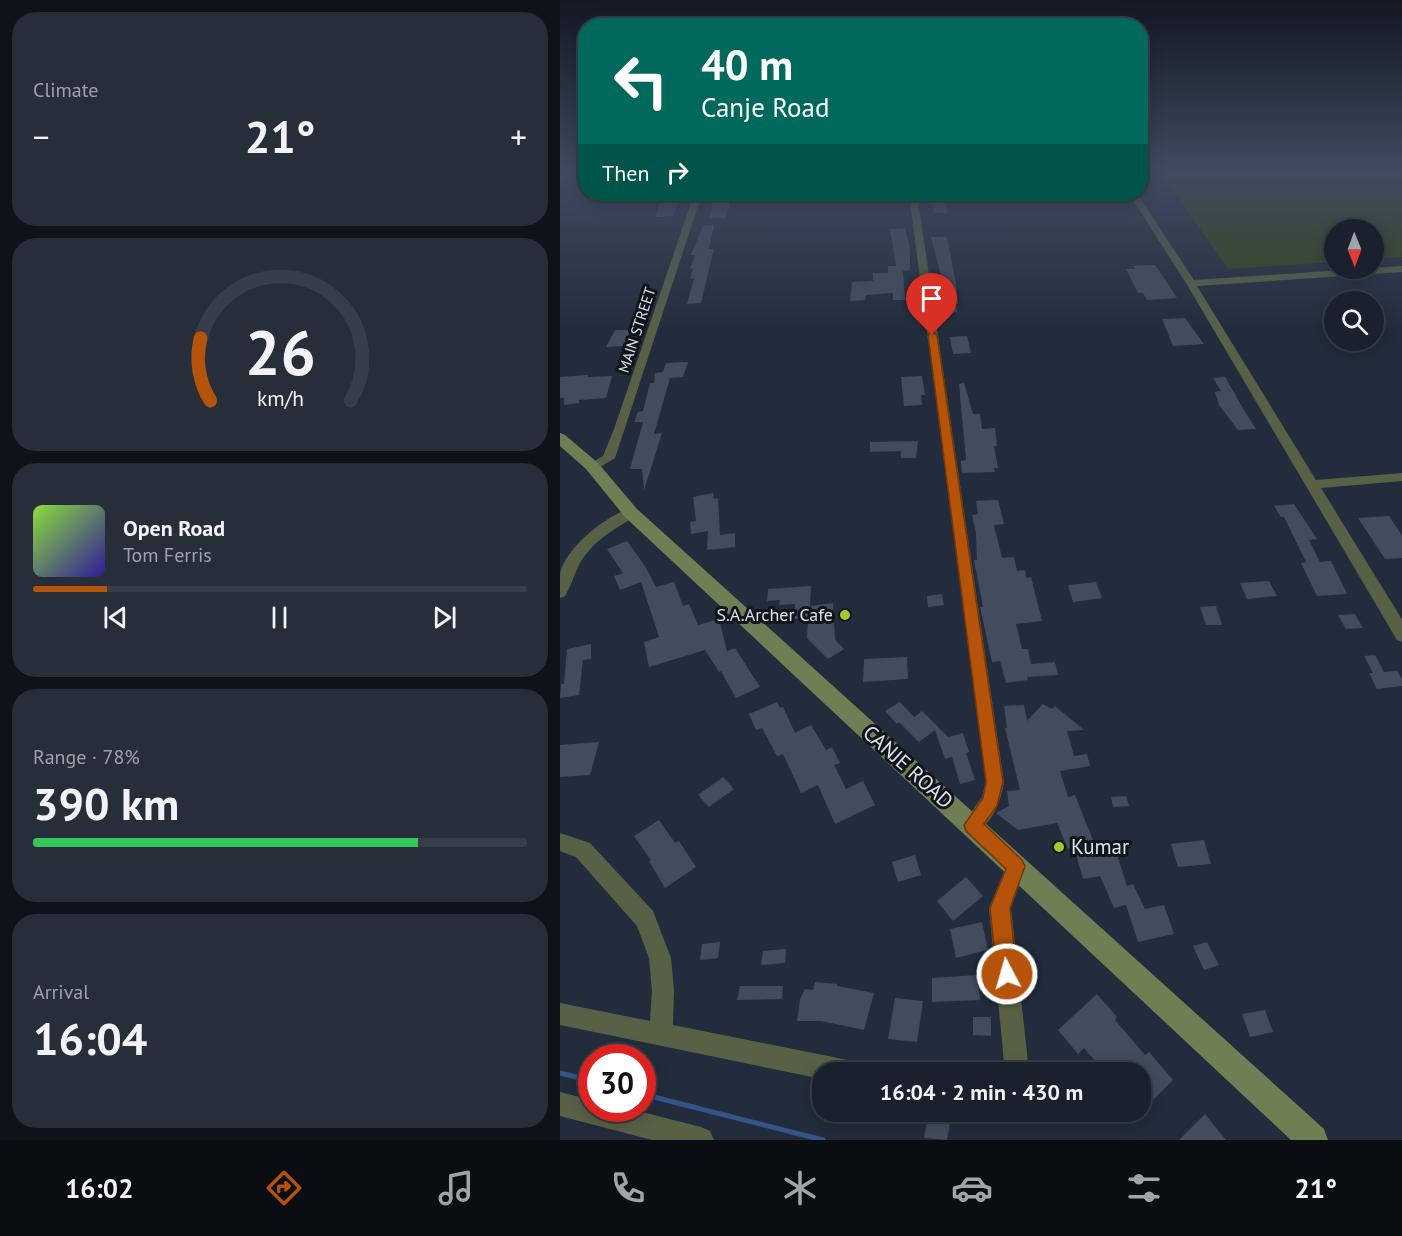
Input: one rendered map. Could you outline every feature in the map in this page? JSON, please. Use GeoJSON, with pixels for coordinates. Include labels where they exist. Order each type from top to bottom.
{"type":"FeatureCollection","features":[{"type":"Feature","properties":{"kind":"street","name":"MAIN STREET"},"geometry":{"type":"LineString","coordinates":[[592,466],[609,458],[688,224]]}},
{"type":"Feature","properties":{"kind":"street"},"geometry":{"type":"LineString","coordinates":[[917,224],[995,782],[991,801],[972,825]]}},
{"type":"Feature","properties":{"kind":"street"},"geometry":{"type":"LineString","coordinates":[[1153,224],[1191,283],[1401,632]]}},
{"type":"Feature","properties":{"kind":"street"},"geometry":{"type":"LineString","coordinates":[[1191,283],[1403,269]]}},
{"type":"Feature","properties":{"kind":"street","name":"CANJE ROAD"},"geometry":{"type":"LineString","coordinates":[[560,438],[592,466],[631,513],[1313,1140]]}},
{"type":"Feature","properties":{"kind":"street"},"geometry":{"type":"LineString","coordinates":[[1312,485],[1403,477]]}},
{"type":"Feature","properties":{"kind":"street"},"geometry":{"type":"LineString","coordinates":[[560,592],[570,564],[584,545],[602,528],[631,513]]}},
{"type":"Feature","properties":{"kind":"street"},"geometry":{"type":"LineString","coordinates":[[560,842],[583,850],[645,919],[660,958],[663,991],[661,1033]]}},
{"type":"Feature","properties":{"kind":"street"},"geometry":{"type":"LineString","coordinates":[[1016,866],[1000,908],[1016,1062]]}},
{"type":"Feature","properties":{"kind":"street"},"geometry":{"type":"LineString","coordinates":[[560,1014],[812,1064]]}},
{"type":"Feature","properties":{"kind":"street"},"geometry":{"type":"LineString","coordinates":[[560,1104],[701,1140]]}},
{"type":"Feature","properties":{"kind":"green space"},"geometry":{"type":"Polygon","coordinates":[[[1197,224],[1324,224],[1324,263],[1228,269],[1197,224]]]}},
{"type":"Feature","properties":{"kind":"green space"},"geometry":{"type":"Polygon","coordinates":[[[1384,224],[1402,224],[1402,257],[1384,258],[1384,224]]]}},
{"type":"Feature","properties":{"kind":"building"},"geometry":{"type":"Polygon","coordinates":[[[714,225],[709,249],[714,249],[701,303],[687,304],[694,278],[690,279],[693,268],[690,269],[695,255],[691,255],[703,226],[714,225]]]}},
{"type":"Feature","properties":{"kind":"building"},"geometry":{"type":"Polygon","coordinates":[[[905,228],[910,249],[910,270],[903,271],[905,300],[893,300],[893,293],[866,295],[865,300],[850,301],[852,282],[873,281],[873,273],[888,273],[888,266],[896,266],[890,229],[905,228]]]}},
{"type":"Feature","properties":{"kind":"building"},"geometry":{"type":"Polygon","coordinates":[[[931,237],[947,237],[956,284],[957,312],[944,313],[941,276],[931,237]]]}},
{"type":"Feature","properties":{"kind":"building"},"geometry":{"type":"Polygon","coordinates":[[[1155,265],[1177,298],[1147,300],[1143,293],[1138,293],[1126,269],[1135,269],[1133,266],[1155,265]]]}},
{"type":"Feature","properties":{"kind":"building"},"geometry":{"type":"Polygon","coordinates":[[[1185,318],[1204,344],[1173,346],[1162,319],[1185,318]]]}},
{"type":"Feature","properties":{"kind":"building"},"geometry":{"type":"Polygon","coordinates":[[[615,330],[631,330],[623,346],[606,347],[615,330]]]}},
{"type":"Feature","properties":{"kind":"building"},"geometry":{"type":"Polygon","coordinates":[[[967,336],[971,353],[953,354],[950,337],[967,336]]]}},
{"type":"Feature","properties":{"kind":"building"},"geometry":{"type":"Polygon","coordinates":[[[688,362],[683,377],[670,378],[654,434],[662,433],[644,490],[642,469],[630,469],[643,422],[634,422],[638,412],[643,411],[650,383],[654,383],[655,373],[663,372],[666,363],[688,362]]]}},
{"type":"Feature","properties":{"kind":"building"},"geometry":{"type":"Polygon","coordinates":[[[588,375],[588,377],[612,376],[606,398],[579,400],[579,403],[564,405],[564,398],[560,398],[560,377],[588,375]]]}},
{"type":"Feature","properties":{"kind":"building"},"geometry":{"type":"Polygon","coordinates":[[[922,376],[925,395],[921,395],[922,405],[904,406],[901,377],[922,376]]]}},
{"type":"Feature","properties":{"kind":"building"},"geometry":{"type":"Polygon","coordinates":[[[1225,377],[1256,429],[1238,430],[1219,405],[1215,392],[1221,391],[1213,378],[1225,377]]]}},
{"type":"Feature","properties":{"kind":"building"},"geometry":{"type":"Polygon","coordinates":[[[964,383],[973,414],[980,414],[982,429],[995,428],[997,446],[994,446],[998,468],[994,468],[995,472],[962,473],[961,461],[966,460],[959,384],[964,383]]]}},
{"type":"Feature","properties":{"kind":"building"},"geometry":{"type":"Polygon","coordinates":[[[918,441],[916,458],[901,458],[901,451],[870,452],[870,442],[918,441]]]}},
{"type":"Feature","properties":{"kind":"building"},"geometry":{"type":"Polygon","coordinates":[[[713,493],[714,499],[718,498],[720,535],[735,533],[735,547],[707,550],[708,531],[691,534],[690,522],[696,521],[693,497],[713,493]]]}},
{"type":"Feature","properties":{"kind":"building"},"geometry":{"type":"Polygon","coordinates":[[[998,500],[1004,524],[994,525],[1002,558],[1014,557],[1017,571],[1025,570],[1026,578],[1031,577],[1042,621],[1016,624],[1022,649],[1028,649],[1031,664],[1055,662],[1058,675],[1027,677],[1028,680],[1006,683],[1000,661],[992,662],[980,607],[983,607],[974,560],[977,560],[976,533],[972,515],[978,514],[976,501],[998,500]]]}},
{"type":"Feature","properties":{"kind":"building"},"geometry":{"type":"Polygon","coordinates":[[[1294,504],[1317,539],[1309,540],[1320,562],[1331,561],[1347,594],[1317,596],[1301,563],[1306,562],[1284,517],[1281,517],[1274,506],[1294,504]]]}},
{"type":"Feature","properties":{"kind":"building"},"geometry":{"type":"Polygon","coordinates":[[[1389,516],[1403,537],[1403,558],[1385,559],[1358,518],[1389,516]]]}},
{"type":"Feature","properties":{"kind":"building"},"geometry":{"type":"Polygon","coordinates":[[[627,541],[645,566],[656,587],[674,582],[683,606],[689,604],[698,625],[719,619],[727,651],[735,648],[760,687],[736,698],[721,671],[719,672],[705,650],[649,667],[644,642],[659,637],[641,582],[620,590],[614,576],[623,573],[607,549],[627,541]]]}},
{"type":"Feature","properties":{"kind":"building"},"geometry":{"type":"Polygon","coordinates":[[[1269,581],[1277,596],[1247,599],[1240,583],[1269,581]]]}},
{"type":"Feature","properties":{"kind":"building"},"geometry":{"type":"Polygon","coordinates":[[[1096,582],[1102,598],[1073,602],[1068,585],[1096,582]]]}},
{"type":"Feature","properties":{"kind":"building"},"geometry":{"type":"Polygon","coordinates":[[[811,586],[810,606],[833,603],[835,640],[844,649],[828,659],[807,638],[808,621],[800,622],[800,618],[795,619],[795,604],[779,605],[780,600],[767,601],[768,589],[811,586]]]}},
{"type":"Feature","properties":{"kind":"building"},"geometry":{"type":"Polygon","coordinates":[[[942,594],[944,605],[928,607],[927,596],[942,594]]]}},
{"type":"Feature","properties":{"kind":"building"},"geometry":{"type":"Polygon","coordinates":[[[1216,606],[1222,625],[1206,625],[1200,607],[1216,606]]]}},
{"type":"Feature","properties":{"kind":"building"},"geometry":{"type":"Polygon","coordinates":[[[1355,614],[1363,628],[1346,629],[1338,615],[1355,614]]]}},
{"type":"Feature","properties":{"kind":"building"},"geometry":{"type":"Polygon","coordinates":[[[591,644],[591,659],[583,660],[579,695],[560,698],[561,684],[564,684],[567,649],[591,644]]]}},
{"type":"Feature","properties":{"kind":"building"},"geometry":{"type":"Polygon","coordinates":[[[1375,655],[1384,672],[1397,671],[1403,681],[1403,686],[1377,689],[1369,673],[1373,673],[1364,656],[1375,655]]]}},
{"type":"Feature","properties":{"kind":"building"},"geometry":{"type":"Polygon","coordinates":[[[907,657],[908,679],[863,682],[864,659],[907,657]]]}},
{"type":"Feature","properties":{"kind":"building"},"geometry":{"type":"Polygon","coordinates":[[[777,702],[780,708],[783,707],[795,733],[811,725],[826,750],[832,747],[840,763],[834,765],[846,789],[863,781],[875,805],[835,824],[818,785],[801,793],[783,754],[777,756],[762,728],[756,730],[749,714],[777,702]]]}},
{"type":"Feature","properties":{"kind":"building"},"geometry":{"type":"Polygon","coordinates":[[[900,702],[914,717],[922,711],[948,737],[963,733],[969,752],[966,753],[975,780],[960,784],[952,757],[945,759],[935,730],[919,742],[885,711],[900,702]]]}},
{"type":"Feature","properties":{"kind":"building"},"geometry":{"type":"Polygon","coordinates":[[[1043,704],[1052,709],[1055,706],[1084,730],[1067,731],[1074,756],[1087,754],[1090,766],[1060,771],[1068,797],[1075,795],[1096,848],[1114,845],[1127,886],[1133,884],[1145,909],[1164,905],[1174,934],[1138,942],[1126,905],[1114,908],[1100,876],[1083,879],[1074,847],[1068,849],[1057,823],[1018,830],[996,813],[1009,806],[1007,791],[1020,790],[1005,728],[1007,728],[1004,706],[1024,705],[1027,721],[1043,704]]]}},
{"type":"Feature","properties":{"kind":"building"},"geometry":{"type":"Polygon","coordinates":[[[599,742],[590,775],[560,777],[560,745],[599,742]]]}},
{"type":"Feature","properties":{"kind":"building"},"geometry":{"type":"Polygon","coordinates":[[[723,777],[734,789],[709,807],[698,795],[723,777]]]}},
{"type":"Feature","properties":{"kind":"building"},"geometry":{"type":"Polygon","coordinates":[[[1126,796],[1129,806],[1113,807],[1111,797],[1126,796]]]}},
{"type":"Feature","properties":{"kind":"building"},"geometry":{"type":"Polygon","coordinates":[[[659,820],[675,843],[679,841],[696,867],[665,888],[649,861],[651,860],[634,836],[659,820]]]}},
{"type":"Feature","properties":{"kind":"building"},"geometry":{"type":"Polygon","coordinates":[[[1204,840],[1211,864],[1178,867],[1171,844],[1204,840]]]}},
{"type":"Feature","properties":{"kind":"building"},"geometry":{"type":"Polygon","coordinates":[[[915,855],[921,875],[898,882],[892,862],[915,855]]]}},
{"type":"Feature","properties":{"kind":"building"},"geometry":{"type":"Polygon","coordinates":[[[966,877],[983,896],[953,921],[937,901],[966,877]]]}},
{"type":"Feature","properties":{"kind":"building"},"geometry":{"type":"Polygon","coordinates":[[[982,922],[988,950],[956,958],[950,929],[982,922]]]}},
{"type":"Feature","properties":{"kind":"building"},"geometry":{"type":"Polygon","coordinates":[[[720,942],[718,958],[700,960],[702,944],[720,942]]]}},
{"type":"Feature","properties":{"kind":"building"},"geometry":{"type":"Polygon","coordinates":[[[1207,942],[1219,965],[1204,970],[1193,946],[1207,942]]]}},
{"type":"Feature","properties":{"kind":"building"},"geometry":{"type":"Polygon","coordinates":[[[786,949],[785,963],[761,965],[763,951],[786,949]]]}},
{"type":"Feature","properties":{"kind":"building"},"geometry":{"type":"Polygon","coordinates":[[[978,975],[980,1000],[932,1002],[932,978],[978,975]]]}},
{"type":"Feature","properties":{"kind":"building"},"geometry":{"type":"Polygon","coordinates":[[[815,982],[837,984],[837,986],[874,993],[864,1030],[821,1021],[797,1021],[800,999],[805,989],[813,990],[815,982]]]}},
{"type":"Feature","properties":{"kind":"building"},"geometry":{"type":"Polygon","coordinates":[[[740,986],[783,986],[782,999],[737,1000],[740,986]]]}},
{"type":"Feature","properties":{"kind":"building"},"geometry":{"type":"Polygon","coordinates":[[[1097,994],[1117,1017],[1115,1020],[1145,1055],[1149,1052],[1173,1080],[1151,1102],[1151,1062],[1096,1062],[1084,1048],[1078,1054],[1058,1030],[1097,994]]]}},
{"type":"Feature","properties":{"kind":"building"},"geometry":{"type":"Polygon","coordinates":[[[895,998],[923,1001],[917,1042],[888,1039],[895,998]]]}},
{"type":"Feature","properties":{"kind":"building"},"geometry":{"type":"Polygon","coordinates":[[[1265,1010],[1273,1032],[1250,1037],[1242,1014],[1265,1010]]]}},
{"type":"Feature","properties":{"kind":"building"},"geometry":{"type":"Polygon","coordinates":[[[973,1017],[991,1017],[991,1036],[973,1035],[973,1017]]]}},
{"type":"Feature","properties":{"kind":"building"},"geometry":{"type":"Polygon","coordinates":[[[1205,1114],[1226,1140],[1179,1140],[1205,1114]]]}},
{"type":"Feature","properties":{"kind":"building"},"geometry":{"type":"Polygon","coordinates":[[[927,1122],[950,1122],[947,1140],[924,1138],[927,1122]]]}},
{"type":"Feature","properties":{"kind":"waterway"},"geometry":{"type":"LineString","coordinates":[[560,1073],[578,1078]]}},
{"type":"Feature","properties":{"kind":"waterway"},"geometry":{"type":"LineString","coordinates":[[656,1098],[823,1140]]}},
{"type":"Feature","properties":{"kind":"place","name":"S.A.Archer Cafe"},"geometry":{"type":"Point","coordinates":[845,615]}},
{"type":"Feature","properties":{"kind":"place","name":"Kumar"},"geometry":{"type":"Point","coordinates":[1059,847]}},
{"type":"Feature","properties":{"kind":"route"},"geometry":{"type":"LineString","coordinates":[[932,335],[995,782],[991,801],[972,825],[1016,866],[1000,908],[1007,974]]}}]}
